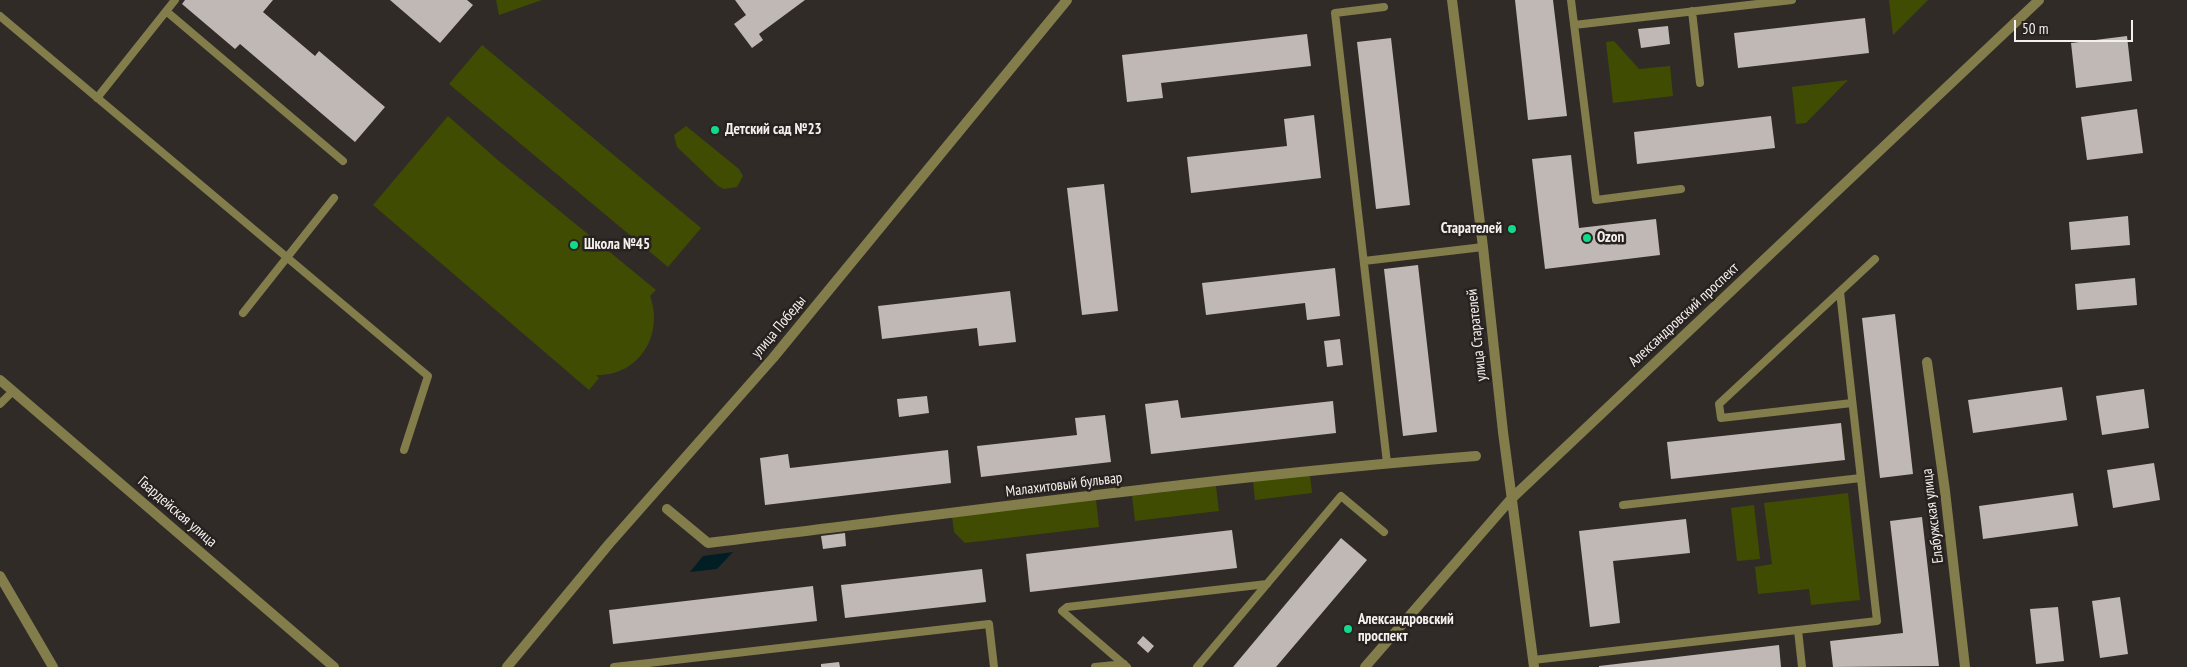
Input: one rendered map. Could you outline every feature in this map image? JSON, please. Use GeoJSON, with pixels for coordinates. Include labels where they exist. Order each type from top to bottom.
{"type":"FeatureCollection","features":[{"type":"Feature","properties":{"kind":"street","name":"улица Победы"},"geometry":{"type":"LineString","coordinates":[[507,667],[609,544],[773,358],[1068,0]]}},
{"type":"Feature","properties":{"kind":"street","name":"улица Старателей"},"geometry":{"type":"LineString","coordinates":[[1452,0],[1483,247],[1511,499],[1534,664]]}},
{"type":"Feature","properties":{"kind":"street","name":"Александровский проспект"},"geometry":{"type":"LineString","coordinates":[[1365,667],[1511,499],[2039,0]]}},
{"type":"Feature","properties":{"kind":"street","name":"Елабужская улица"},"geometry":{"type":"LineString","coordinates":[[1927,362],[1945,490],[1965,667]]}},
{"type":"Feature","properties":{"kind":"street","name":"Гвардейская улица"},"geometry":{"type":"LineString","coordinates":[[0,380],[334,667]]}},
{"type":"Feature","properties":{"kind":"street","name":"Малахитовый бульвар"},"geometry":{"type":"LineString","coordinates":[[667,509],[708,542],[1387,463],[1476,456]]}},
{"type":"Feature","properties":{"kind":"street"},"geometry":{"type":"LineString","coordinates":[[0,576],[54,667]]}},
{"type":"Feature","properties":{"kind":"lane"},"geometry":{"type":"LineString","coordinates":[[96,98],[175,0]]}},
{"type":"Feature","properties":{"kind":"lane"},"geometry":{"type":"LineString","coordinates":[[1572,0],[1596,200],[1681,189]]}},
{"type":"Feature","properties":{"kind":"lane"},"geometry":{"type":"LineString","coordinates":[[1574,25],[1792,0]]}},
{"type":"Feature","properties":{"kind":"lane"},"geometry":{"type":"LineString","coordinates":[[1384,7],[1335,13],[1387,463]]}},
{"type":"Feature","properties":{"kind":"lane"},"geometry":{"type":"LineString","coordinates":[[166,11],[343,161]]}},
{"type":"Feature","properties":{"kind":"lane"},"geometry":{"type":"LineString","coordinates":[[1692,12],[1700,83]]}},
{"type":"Feature","properties":{"kind":"lane"},"geometry":{"type":"LineString","coordinates":[[0,16],[428,376],[404,450]]}},
{"type":"Feature","properties":{"kind":"lane"},"geometry":{"type":"LineString","coordinates":[[243,313],[334,198]]}},
{"type":"Feature","properties":{"kind":"lane"},"geometry":{"type":"LineString","coordinates":[[1364,261],[1483,247]]}},
{"type":"Feature","properties":{"kind":"lane"},"geometry":{"type":"LineString","coordinates":[[1852,403],[1720,418],[1719,404],[1875,259]]}},
{"type":"Feature","properties":{"kind":"lane"},"geometry":{"type":"LineString","coordinates":[[1534,664],[1877,621],[1840,292]]}},
{"type":"Feature","properties":{"kind":"lane"},"geometry":{"type":"LineString","coordinates":[[0,404],[13,391]]}},
{"type":"Feature","properties":{"kind":"lane"},"geometry":{"type":"LineString","coordinates":[[1623,505],[1861,478]]}},
{"type":"Feature","properties":{"kind":"lane"},"geometry":{"type":"LineString","coordinates":[[1197,667],[1341,496],[1384,532]]}},
{"type":"Feature","properties":{"kind":"lane"},"geometry":{"type":"LineString","coordinates":[[1126,665],[1062,611],[1067,607],[1267,584]]}},
{"type":"Feature","properties":{"kind":"lane"},"geometry":{"type":"LineString","coordinates":[[614,667],[989,624],[994,667]]}},
{"type":"Feature","properties":{"kind":"lane"},"geometry":{"type":"LineString","coordinates":[[1798,630],[1802,667]]}},
{"type":"Feature","properties":{"kind":"lane"},"geometry":{"type":"LineString","coordinates":[[1095,667],[1126,665]]}},
{"type":"Feature","properties":{"kind":"green space"},"geometry":{"type":"Polygon","coordinates":[[[496,0],[542,0],[499,15],[496,0]]]}},
{"type":"Feature","properties":{"kind":"green space"},"geometry":{"type":"Polygon","coordinates":[[[1889,0],[1928,0],[1893,35],[1889,0]]]}},
{"type":"Feature","properties":{"kind":"green space"},"geometry":{"type":"Polygon","coordinates":[[[1614,41],[1639,69],[1670,66],[1673,96],[1613,103],[1606,42],[1614,41]]]}},
{"type":"Feature","properties":{"kind":"green space"},"geometry":{"type":"Polygon","coordinates":[[[482,45],[701,228],[668,267],[449,84],[482,45]]]}},
{"type":"Feature","properties":{"kind":"green space"},"geometry":{"type":"Polygon","coordinates":[[[1848,80],[1806,123],[1796,124],[1792,87],[1848,80]]]}},
{"type":"Feature","properties":{"kind":"green space"},"geometry":{"type":"Polygon","coordinates":[[[448,116],[500,162],[656,290],[650,296],[654,310],[654,325],[651,338],[645,350],[625,368],[612,373],[596,375],[599,378],[589,390],[373,205],[448,116]]]}},
{"type":"Feature","properties":{"kind":"green space"},"geometry":{"type":"Polygon","coordinates":[[[686,126],[739,169],[743,176],[737,187],[724,189],[718,186],[677,147],[674,135],[686,126]]]}},
{"type":"Feature","properties":{"kind":"green space"},"geometry":{"type":"Polygon","coordinates":[[[1310,475],[1312,493],[1255,500],[1253,481],[1310,475]]]}},
{"type":"Feature","properties":{"kind":"green space"},"geometry":{"type":"Polygon","coordinates":[[[1216,486],[1219,511],[1135,521],[1132,496],[1216,486]]]}},
{"type":"Feature","properties":{"kind":"green space"},"geometry":{"type":"Polygon","coordinates":[[[1848,493],[1860,600],[1811,605],[1809,589],[1758,594],[1755,567],[1772,564],[1764,503],[1848,493]]]}},
{"type":"Feature","properties":{"kind":"green space"},"geometry":{"type":"Polygon","coordinates":[[[1096,499],[1099,527],[965,543],[954,532],[952,516],[1096,499]]]}},
{"type":"Feature","properties":{"kind":"green space"},"geometry":{"type":"Polygon","coordinates":[[[1754,505],[1760,559],[1737,561],[1731,508],[1754,505]]]}},
{"type":"Feature","properties":{"kind":"water"},"geometry":{"type":"Polygon","coordinates":[[[733,552],[717,569],[690,572],[703,556],[733,552]]]}},
{"type":"Feature","properties":{"kind":"building"},"geometry":{"type":"Polygon","coordinates":[[[185,0],[273,0],[263,12],[315,56],[319,51],[385,107],[355,142],[240,44],[235,49],[182,4],[185,0]]]}},
{"type":"Feature","properties":{"kind":"building"},"geometry":{"type":"Polygon","coordinates":[[[390,0],[467,0],[473,5],[440,43],[390,0]]]}},
{"type":"Feature","properties":{"kind":"building"},"geometry":{"type":"Polygon","coordinates":[[[735,0],[805,0],[759,34],[763,40],[752,48],[734,24],[746,15],[735,0]]]}},
{"type":"Feature","properties":{"kind":"building"},"geometry":{"type":"Polygon","coordinates":[[[1515,0],[1553,0],[1567,116],[1528,120],[1515,0]]]}},
{"type":"Feature","properties":{"kind":"building"},"geometry":{"type":"Polygon","coordinates":[[[1865,18],[1869,53],[1738,68],[1734,33],[1865,18]]]}},
{"type":"Feature","properties":{"kind":"building"},"geometry":{"type":"Polygon","coordinates":[[[1668,26],[1670,44],[1641,48],[1638,29],[1668,26]]]}},
{"type":"Feature","properties":{"kind":"building"},"geometry":{"type":"Polygon","coordinates":[[[1307,34],[1311,66],[1161,83],[1163,98],[1127,102],[1122,55],[1307,34]]]}},
{"type":"Feature","properties":{"kind":"building"},"geometry":{"type":"Polygon","coordinates":[[[2127,36],[2132,81],[2076,88],[2071,43],[2127,36]]]}},
{"type":"Feature","properties":{"kind":"building"},"geometry":{"type":"Polygon","coordinates":[[[1391,38],[1410,205],[1376,209],[1357,42],[1391,38]]]}},
{"type":"Feature","properties":{"kind":"building"},"geometry":{"type":"Polygon","coordinates":[[[2137,109],[2143,153],[2087,160],[2081,117],[2137,109]]]}},
{"type":"Feature","properties":{"kind":"building"},"geometry":{"type":"Polygon","coordinates":[[[1314,115],[1321,178],[1191,193],[1187,157],[1287,146],[1284,119],[1314,115]]]}},
{"type":"Feature","properties":{"kind":"building"},"geometry":{"type":"Polygon","coordinates":[[[1771,116],[1775,148],[1637,164],[1634,132],[1771,116]]]}},
{"type":"Feature","properties":{"kind":"building"},"geometry":{"type":"Polygon","coordinates":[[[1571,155],[1579,228],[1656,219],[1660,255],[1545,269],[1532,159],[1571,155]]]}},
{"type":"Feature","properties":{"kind":"building"},"geometry":{"type":"Polygon","coordinates":[[[1104,184],[1118,311],[1082,315],[1067,188],[1104,184]]]}},
{"type":"Feature","properties":{"kind":"building"},"geometry":{"type":"Polygon","coordinates":[[[2128,216],[2130,245],[2071,250],[2069,222],[2128,216]]]}},
{"type":"Feature","properties":{"kind":"building"},"geometry":{"type":"Polygon","coordinates":[[[1418,265],[1437,432],[1403,436],[1384,269],[1418,265]]]}},
{"type":"Feature","properties":{"kind":"building"},"geometry":{"type":"Polygon","coordinates":[[[1335,268],[1340,316],[1307,320],[1305,303],[1206,315],[1202,283],[1335,268]]]}},
{"type":"Feature","properties":{"kind":"building"},"geometry":{"type":"Polygon","coordinates":[[[2135,278],[2137,305],[2077,310],[2075,284],[2135,278]]]}},
{"type":"Feature","properties":{"kind":"building"},"geometry":{"type":"Polygon","coordinates":[[[1010,291],[1016,342],[979,346],[977,328],[882,339],[878,306],[1010,291]]]}},
{"type":"Feature","properties":{"kind":"building"},"geometry":{"type":"Polygon","coordinates":[[[1895,314],[1913,474],[1880,478],[1862,318],[1895,314]]]}},
{"type":"Feature","properties":{"kind":"building"},"geometry":{"type":"Polygon","coordinates":[[[1340,339],[1343,365],[1327,367],[1324,341],[1340,339]]]}},
{"type":"Feature","properties":{"kind":"building"},"geometry":{"type":"Polygon","coordinates":[[[2062,387],[2067,420],[1973,433],[1968,400],[2062,387]]]}},
{"type":"Feature","properties":{"kind":"building"},"geometry":{"type":"Polygon","coordinates":[[[2144,389],[2149,428],[2102,435],[2096,396],[2144,389]]]}},
{"type":"Feature","properties":{"kind":"building"},"geometry":{"type":"Polygon","coordinates":[[[927,396],[929,413],[899,417],[897,399],[927,396]]]}},
{"type":"Feature","properties":{"kind":"building"},"geometry":{"type":"Polygon","coordinates":[[[1178,400],[1181,418],[1333,401],[1336,433],[1151,454],[1145,404],[1178,400]]]}},
{"type":"Feature","properties":{"kind":"building"},"geometry":{"type":"Polygon","coordinates":[[[1105,415],[1111,462],[981,477],[977,446],[1077,435],[1075,418],[1105,415]]]}},
{"type":"Feature","properties":{"kind":"building"},"geometry":{"type":"Polygon","coordinates":[[[1841,423],[1845,460],[1671,479],[1667,442],[1841,423]]]}},
{"type":"Feature","properties":{"kind":"building"},"geometry":{"type":"Polygon","coordinates":[[[948,450],[951,483],[765,505],[760,458],[788,454],[790,468],[948,450]]]}},
{"type":"Feature","properties":{"kind":"building"},"geometry":{"type":"Polygon","coordinates":[[[2154,463],[2160,500],[2113,508],[2107,470],[2154,463]]]}},
{"type":"Feature","properties":{"kind":"building"},"geometry":{"type":"Polygon","coordinates":[[[2073,493],[2078,526],[1983,539],[1979,506],[2073,493]]]}},
{"type":"Feature","properties":{"kind":"building"},"geometry":{"type":"Polygon","coordinates":[[[1922,517],[1939,666],[1833,667],[1830,641],[1903,633],[1890,521],[1922,517]]]}},
{"type":"Feature","properties":{"kind":"building"},"geometry":{"type":"Polygon","coordinates":[[[1686,519],[1690,553],[1613,561],[1620,623],[1590,627],[1579,531],[1686,519]]]}},
{"type":"Feature","properties":{"kind":"building"},"geometry":{"type":"Polygon","coordinates":[[[1232,530],[1237,568],[1030,592],[1026,554],[1232,530]]]}},
{"type":"Feature","properties":{"kind":"building"},"geometry":{"type":"Polygon","coordinates":[[[845,533],[846,546],[823,549],[821,536],[845,533]]]}},
{"type":"Feature","properties":{"kind":"building"},"geometry":{"type":"Polygon","coordinates":[[[1341,538],[1367,560],[1276,667],[1233,667],[1341,538]]]}},
{"type":"Feature","properties":{"kind":"building"},"geometry":{"type":"Polygon","coordinates":[[[982,569],[986,602],[845,618],[841,585],[982,569]]]}},
{"type":"Feature","properties":{"kind":"building"},"geometry":{"type":"Polygon","coordinates":[[[813,586],[817,621],[613,644],[609,610],[813,586]]]}},
{"type":"Feature","properties":{"kind":"building"},"geometry":{"type":"Polygon","coordinates":[[[2120,597],[2128,654],[2100,658],[2092,601],[2120,597]]]}},
{"type":"Feature","properties":{"kind":"building"},"geometry":{"type":"Polygon","coordinates":[[[2058,607],[2064,661],[2036,664],[2030,609],[2058,607]]]}},
{"type":"Feature","properties":{"kind":"building"},"geometry":{"type":"Polygon","coordinates":[[[1143,636],[1154,646],[1148,653],[1137,643],[1143,636]]]}},
{"type":"Feature","properties":{"kind":"building"},"geometry":{"type":"Polygon","coordinates":[[[1779,645],[1781,667],[1599,667],[1599,666],[1779,645]]]}},
{"type":"Feature","properties":{"kind":"building"},"geometry":{"type":"Polygon","coordinates":[[[839,662],[840,667],[821,667],[821,664],[839,662]]]}},
{"type":"Feature","properties":{"kind":"place","name":"Детский сад №23"},"geometry":{"type":"Point","coordinates":[715,130]}},
{"type":"Feature","properties":{"kind":"place","name":"Старателей"},"geometry":{"type":"Point","coordinates":[1512,229]}},
{"type":"Feature","properties":{"kind":"place","name":"Ozon"},"geometry":{"type":"Point","coordinates":[1587,238]}},
{"type":"Feature","properties":{"kind":"place","name":"Школа №45"},"geometry":{"type":"Point","coordinates":[574,245]}},
{"type":"Feature","properties":{"kind":"place","name":"Александровский проспект"},"geometry":{"type":"Point","coordinates":[1348,629]}}]}
